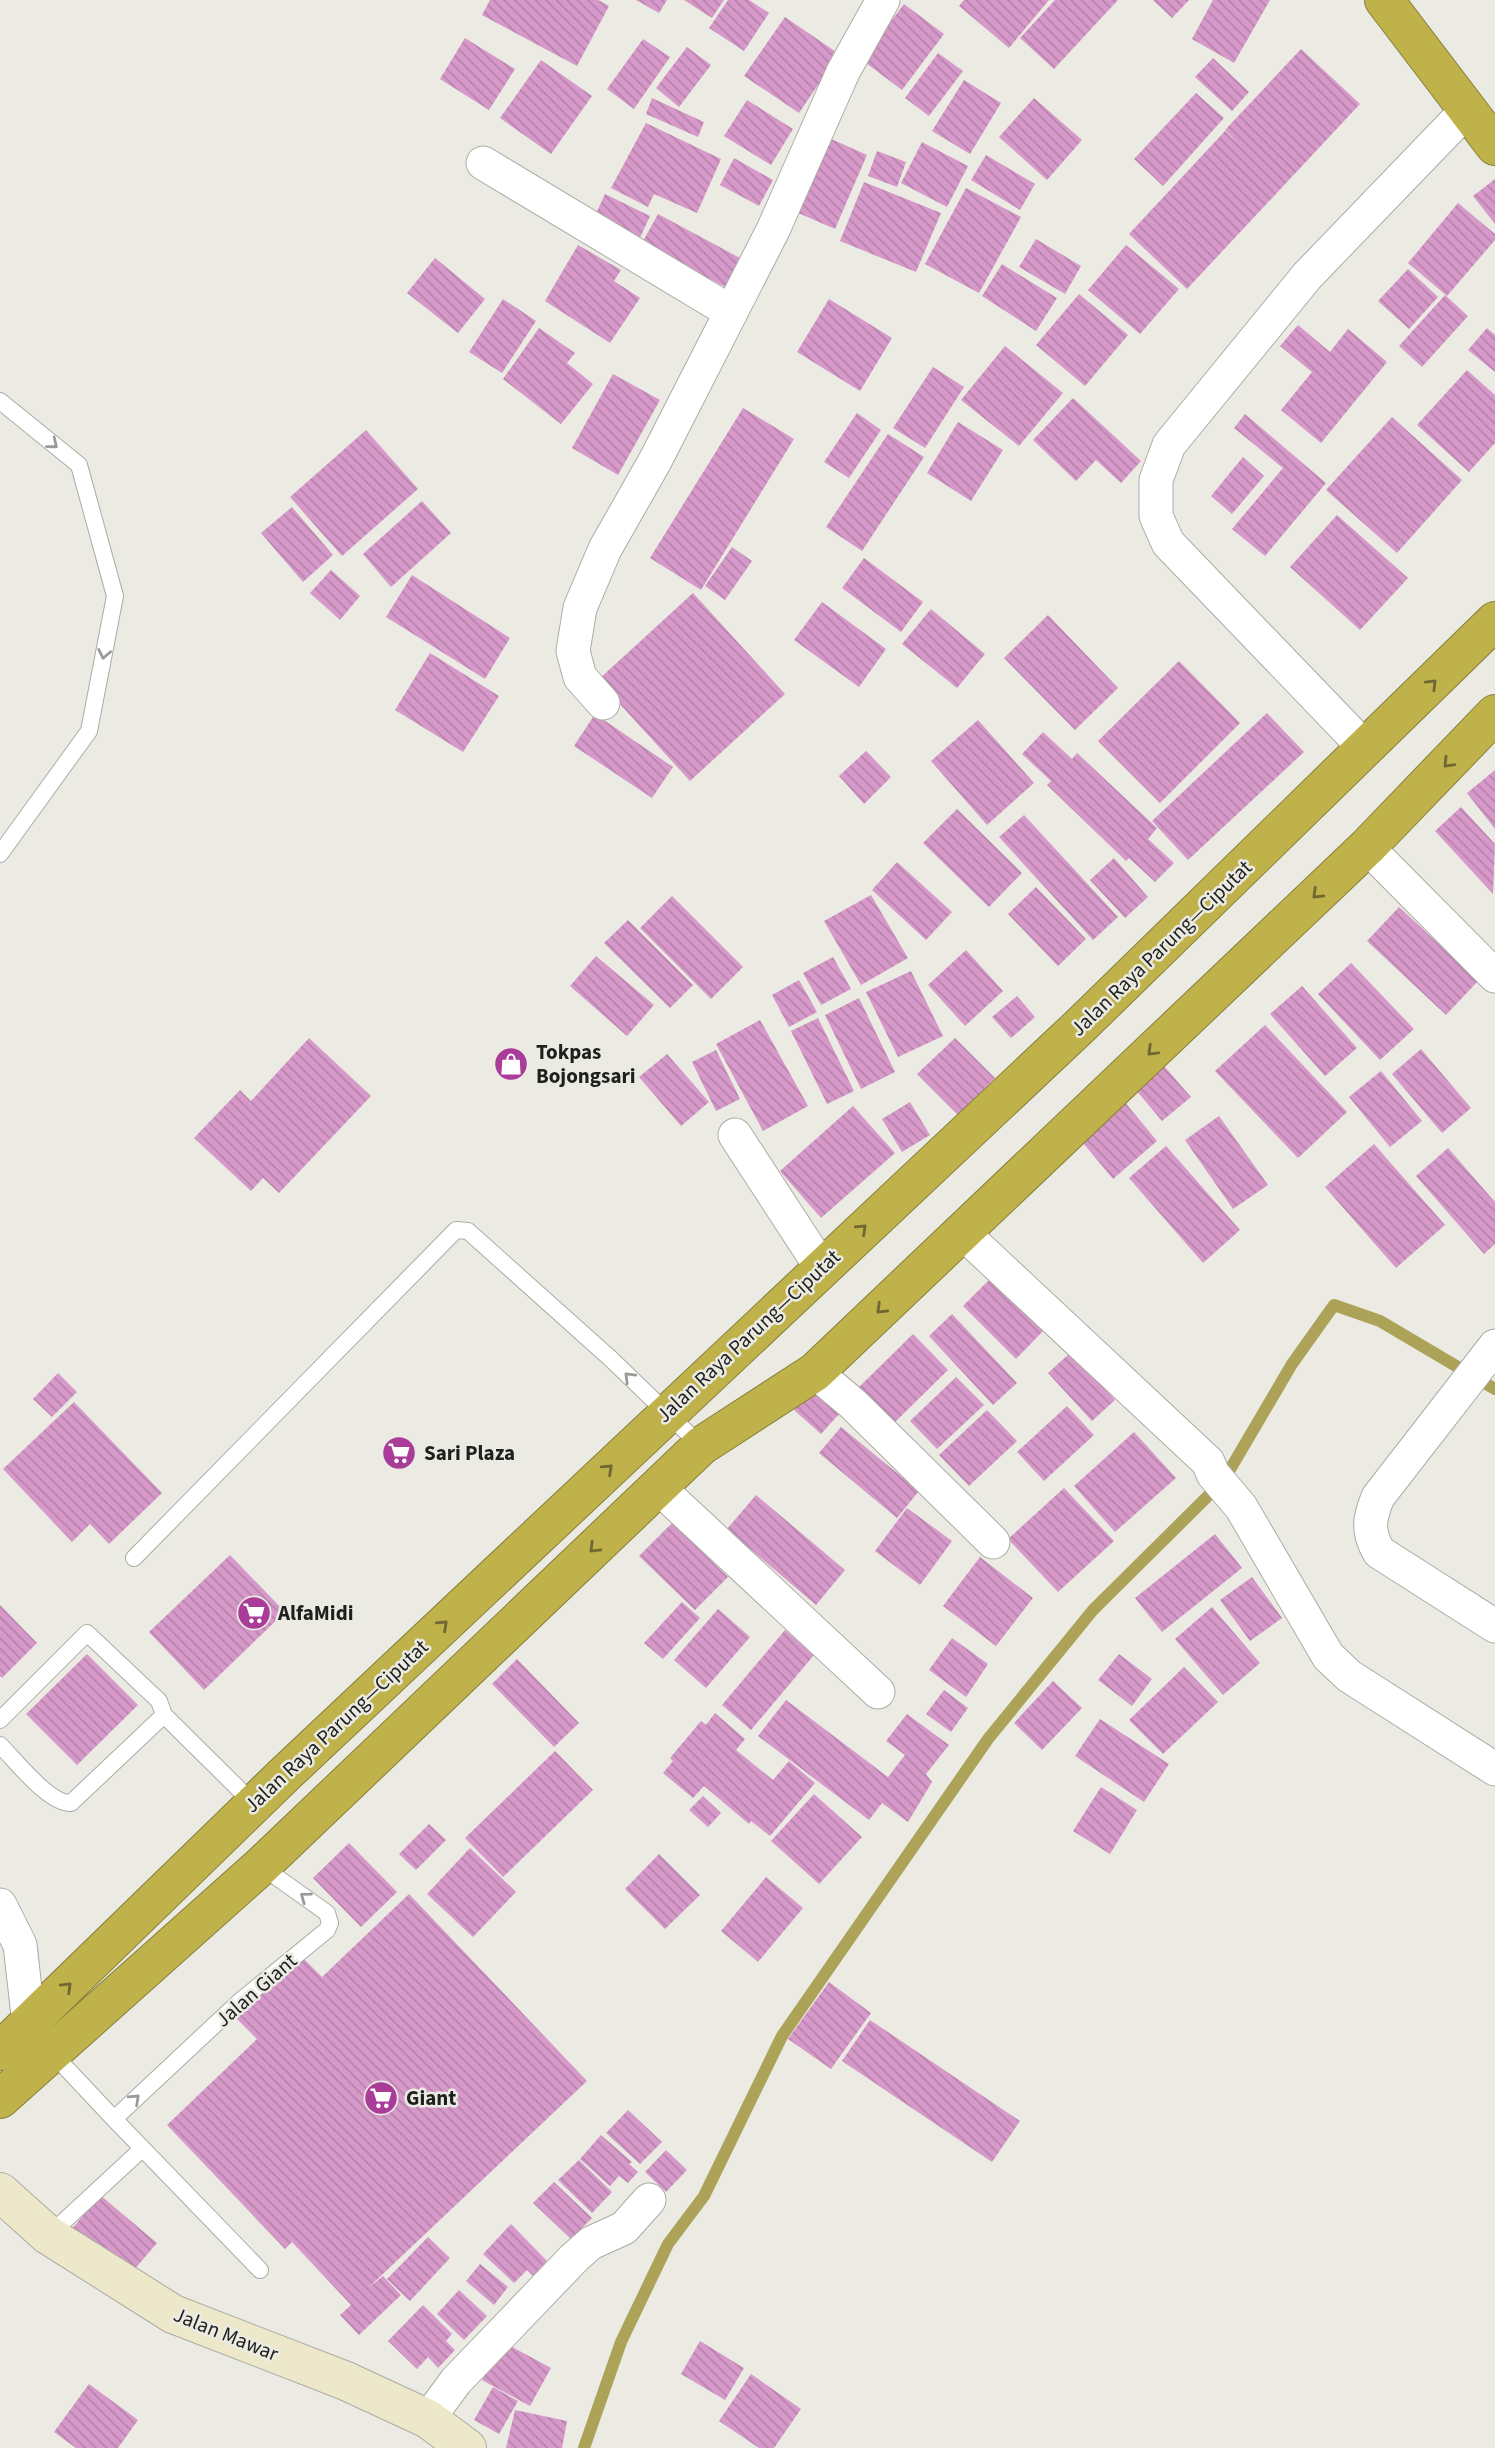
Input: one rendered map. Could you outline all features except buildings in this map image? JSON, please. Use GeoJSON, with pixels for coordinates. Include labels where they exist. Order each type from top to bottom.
{"type":"FeatureCollection","features":[{"type":"Feature","properties":{"kind":"highway"},"geometry":{"type":"LineString","coordinates":[[1384,0],[1495,146]]}},
{"type":"Feature","properties":{"kind":"highway","name":"Jalan Raya Parung—Ciputat"},"geometry":{"type":"LineString","coordinates":[[0,2099],[33,2032],[254,1804],[821,1267],[1079,1027],[1495,621]]}},
{"type":"Feature","properties":{"kind":"highway","name":"Jalan Raya Parung—Ciputat"},"geometry":{"type":"LineString","coordinates":[[0,2051],[33,2032],[261,1866],[701,1446],[815,1373],[1367,847],[1495,714]]}},
{"type":"Feature","properties":{"kind":"street"},"geometry":{"type":"LineString","coordinates":[[603,703],[580,677],[573,651],[580,608],[605,550],[655,461],[773,230],[843,72],[883,0]]}},
{"type":"Feature","properties":{"kind":"street"},"geometry":{"type":"LineString","coordinates":[[1366,749],[1168,543],[1156,516],[1156,480],[1169,445],[1307,276],[1466,111]]}},
{"type":"Feature","properties":{"kind":"street"},"geometry":{"type":"LineString","coordinates":[[483,163],[731,312]]}},
{"type":"Feature","properties":{"kind":"street"},"geometry":{"type":"LineString","coordinates":[[1367,847],[1495,976]]}},
{"type":"Feature","properties":{"kind":"street"},"geometry":{"type":"LineString","coordinates":[[735,1135],[821,1267]]}},
{"type":"Feature","properties":{"kind":"street"},"geometry":{"type":"LineString","coordinates":[[962,1232],[1208,1462],[1213,1474],[1241,1507],[1328,1656],[1349,1676],[1495,1769]]}},
{"type":"Feature","properties":{"kind":"street"},"geometry":{"type":"LineString","coordinates":[[1491,1353],[1378,1497],[1370,1517],[1369,1535],[1378,1552],[1495,1626]]}},
{"type":"Feature","properties":{"kind":"street"},"geometry":{"type":"LineString","coordinates":[[815,1373],[853,1404],[993,1542]]}},
{"type":"Feature","properties":{"kind":"street"},"geometry":{"type":"LineString","coordinates":[[658,1487],[878,1692]]}},
{"type":"Feature","properties":{"kind":"street"},"geometry":{"type":"LineString","coordinates":[[0,1905],[20,1945],[33,2032]]}},
{"type":"Feature","properties":{"kind":"street","name":"Jalan Mawar"},"geometry":{"type":"LineString","coordinates":[[0,2192],[48,2235],[186,2320],[346,2381],[428,2419],[467,2448]]}},
{"type":"Feature","properties":{"kind":"street"},"geometry":{"type":"LineString","coordinates":[[428,2419],[456,2381],[573,2259],[591,2243],[624,2228],[649,2200]]}},
{"type":"Feature","properties":{"kind":"lane"},"geometry":{"type":"LineString","coordinates":[[0,401],[79,465],[114,596],[89,731],[0,854]]}},
{"type":"Feature","properties":{"kind":"lane"},"geometry":{"type":"LineString","coordinates":[[134,1558],[456,1230],[468,1231],[611,1359],[701,1446]]}},
{"type":"Feature","properties":{"kind":"lane"},"geometry":{"type":"LineString","coordinates":[[0,1720],[87,1633],[159,1701],[164,1715],[254,1804]]}},
{"type":"Feature","properties":{"kind":"lane"},"geometry":{"type":"LineString","coordinates":[[0,1745],[50,1796],[61,1804],[71,1803],[164,1715]]}},
{"type":"Feature","properties":{"kind":"lane","name":"Jalan Giant"},"geometry":{"type":"LineString","coordinates":[[114,2119],[239,2002],[327,1930],[330,1923],[327,1913],[261,1866]]}},
{"type":"Feature","properties":{"kind":"lane"},"geometry":{"type":"LineString","coordinates":[[33,2032],[260,2270]]}},
{"type":"Feature","properties":{"kind":"lane"},"geometry":{"type":"LineString","coordinates":[[48,2235],[142,2148]]}},
{"type":"Feature","properties":{"kind":"waterway"},"geometry":{"type":"LineString","coordinates":[[1225,1478],[1292,1364],[1334,1305],[1380,1321],[1495,1389]]}},
{"type":"Feature","properties":{"kind":"waterway"},"geometry":{"type":"LineString","coordinates":[[584,2448],[621,2342],[668,2244],[704,2196],[782,2036],[988,1739],[1093,1610],[1214,1490]]}},
{"type":"Feature","properties":{"kind":"place","name":"Tokpas Bojongsari"},"geometry":{"type":"Point","coordinates":[511,1064]}},
{"type":"Feature","properties":{"kind":"place","name":"Sari Plaza"},"geometry":{"type":"Point","coordinates":[399,1453]}},
{"type":"Feature","properties":{"kind":"place","name":"AlfaMidi"},"geometry":{"type":"Point","coordinates":[254,1613]}},
{"type":"Feature","properties":{"kind":"place","name":"Giant"},"geometry":{"type":"Point","coordinates":[381,2098]}}]}
